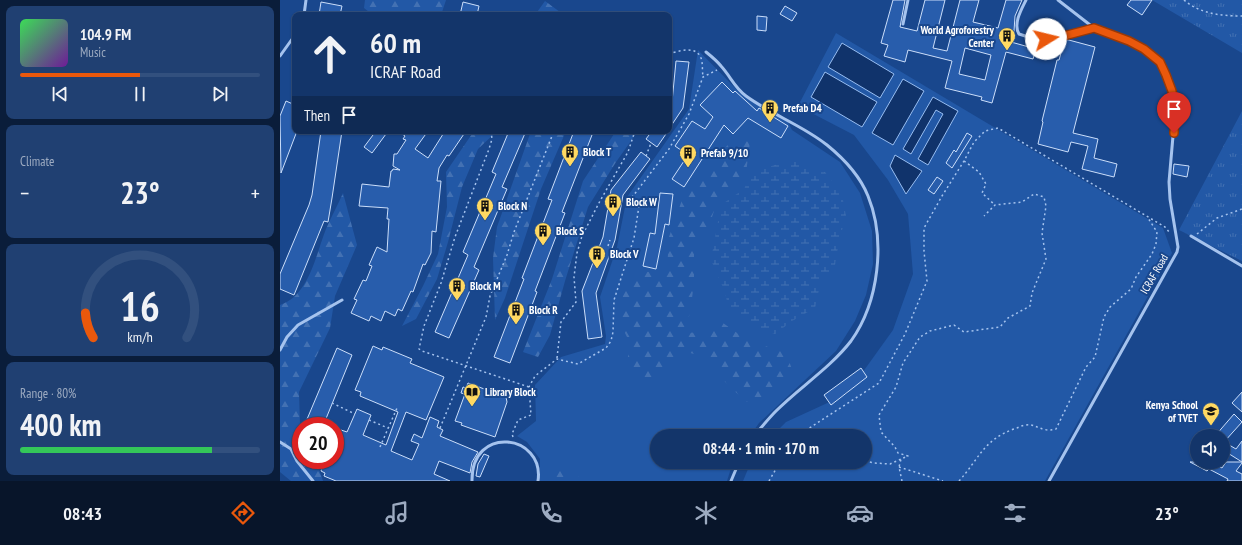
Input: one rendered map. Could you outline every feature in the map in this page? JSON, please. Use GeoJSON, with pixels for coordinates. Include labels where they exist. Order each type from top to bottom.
{"type":"FeatureCollection","features":[{"type":"Feature","properties":{"kind":"lane"},"geometry":{"type":"LineString","coordinates":[[304,12],[306,0]]}},
{"type":"Feature","properties":{"kind":"lane"},"geometry":{"type":"LineString","coordinates":[[903,24],[908,0]]}},
{"type":"Feature","properties":{"kind":"lane"},"geometry":{"type":"LineString","coordinates":[[1026,0],[1016,25],[1016,30],[1019,34],[1036,39],[1056,38],[1094,28]]}},
{"type":"Feature","properties":{"kind":"lane","name":"ICRAF Road"},"geometry":{"type":"LineString","coordinates":[[1049,481],[1177,252],[1170,194],[1175,113],[1172,91],[1160,62],[1129,41],[1112,36],[1094,28],[1058,0]]}},
{"type":"Feature","properties":{"kind":"lane"},"geometry":{"type":"LineString","coordinates":[[280,56],[292,39]]}},
{"type":"Feature","properties":{"kind":"lane"},"geometry":{"type":"LineString","coordinates":[[706,52],[721,66],[732,82],[745,96],[812,135],[836,153],[855,174],[868,195],[875,218],[878,238],[878,260],[875,280],[862,320],[852,339],[839,356],[776,411],[760,429]]}},
{"type":"Feature","properties":{"kind":"lane"},"geometry":{"type":"LineString","coordinates":[[1191,236],[1242,266]]}},
{"type":"Feature","properties":{"kind":"lane"},"geometry":{"type":"LineString","coordinates":[[280,350],[287,337],[298,325],[342,300]]}},
{"type":"Feature","properties":{"kind":"lane"},"geometry":{"type":"LineString","coordinates":[[472,481],[472,471],[475,461],[480,453],[487,446],[506,441],[515,443],[530,453],[536,461],[538,481]]}},
{"type":"Feature","properties":{"kind":"lane"},"geometry":{"type":"LineString","coordinates":[[280,442],[291,449],[297,461],[313,481]]}},
{"type":"Feature","properties":{"kind":"lane"},"geometry":{"type":"LineString","coordinates":[[731,481],[736,469]]}},
{"type":"Feature","properties":{"kind":"path"},"geometry":{"type":"LineString","coordinates":[[1184,0],[1192,7],[1223,16],[1242,16]]}},
{"type":"Feature","properties":{"kind":"path"},"geometry":{"type":"LineString","coordinates":[[557,359],[578,364],[606,348],[611,341],[613,332],[614,300],[634,238],[639,206],[632,201],[633,196],[669,149],[689,114],[703,77],[701,58],[696,53],[689,50],[683,50],[672,53]]}},
{"type":"Feature","properties":{"kind":"path"},"geometry":{"type":"LineString","coordinates":[[703,77],[713,73],[721,66]]}},
{"type":"Feature","properties":{"kind":"path"},"geometry":{"type":"LineString","coordinates":[[808,429],[879,383],[905,334],[927,281],[924,251],[924,228],[974,142],[985,131],[998,128],[1148,218],[1166,227],[1177,243]]}},
{"type":"Feature","properties":{"kind":"path"},"geometry":{"type":"LineString","coordinates":[[491,134],[492,139],[489,149],[455,237],[441,283],[424,326],[419,349],[529,387]]}},
{"type":"Feature","properties":{"kind":"path"},"geometry":{"type":"LineString","coordinates":[[440,428],[486,317],[490,296],[553,134]]}},
{"type":"Feature","properties":{"kind":"path"},"geometry":{"type":"LineString","coordinates":[[515,443],[512,434],[518,420],[531,415],[529,387],[535,376],[557,359],[561,322],[576,302],[574,277],[576,253],[582,236],[628,152],[634,134]]}},
{"type":"Feature","properties":{"kind":"path"},"geometry":{"type":"LineString","coordinates":[[646,156],[651,143]]}},
{"type":"Feature","properties":{"kind":"path"},"geometry":{"type":"LineString","coordinates":[[964,161],[979,172],[986,184],[982,192],[995,205]]}},
{"type":"Feature","properties":{"kind":"path"},"geometry":{"type":"LineString","coordinates":[[872,463],[890,464],[908,456],[898,453],[895,447],[881,432],[879,415],[896,388],[904,363],[920,337],[930,331],[954,325],[964,332],[1000,327],[1008,318],[1030,306],[1032,293],[1046,259],[1042,233],[1046,206],[1044,197],[1034,194],[1022,202],[995,205],[984,216]]}},
{"type":"Feature","properties":{"kind":"path"},"geometry":{"type":"LineString","coordinates":[[1191,236],[1198,233],[1217,218],[1242,209]]}},
{"type":"Feature","properties":{"kind":"path"},"geometry":{"type":"LineString","coordinates":[[959,481],[993,438],[1027,424],[1048,431],[1056,429],[1086,367],[1095,357],[1104,317],[1110,307],[1131,289],[1136,277],[1152,254],[1156,244],[1157,232],[1148,218]]}},
{"type":"Feature","properties":{"kind":"path"},"geometry":{"type":"LineString","coordinates":[[608,246],[610,240]]}},
{"type":"Feature","properties":{"kind":"path"},"geometry":{"type":"LineString","coordinates":[[332,404],[355,414]]}},
{"type":"Feature","properties":{"kind":"path"},"geometry":{"type":"LineString","coordinates":[[380,447],[397,408]]}},
{"type":"Feature","properties":{"kind":"path"},"geometry":{"type":"LineString","coordinates":[[369,420],[388,428]]}},
{"type":"Feature","properties":{"kind":"path"},"geometry":{"type":"LineString","coordinates":[[901,459],[899,467],[902,481]]}},
{"type":"Feature","properties":{"kind":"path"},"geometry":{"type":"LineString","coordinates":[[899,467],[943,481]]}},
{"type":"Feature","properties":{"kind":"path"},"geometry":{"type":"LineString","coordinates":[[769,481],[776,469]]}},
{"type":"Feature","properties":{"kind":"green space"},"geometry":{"type":"Polygon","coordinates":[[[365,0],[446,0],[442,12],[369,12],[364,8],[365,0]]]}},
{"type":"Feature","properties":{"kind":"green space"},"geometry":{"type":"Polygon","coordinates":[[[1152,0],[1242,0],[1242,53],[1152,0]]]}},
{"type":"Feature","properties":{"kind":"green space"},"geometry":{"type":"Polygon","coordinates":[[[545,1],[560,12],[537,12],[545,1]]]}},
{"type":"Feature","properties":{"kind":"green space"},"geometry":{"type":"Polygon","coordinates":[[[836,33],[1163,228],[1172,253],[1045,481],[743,481],[748,469],[872,469],[872,429],[779,429],[786,422],[847,394],[893,330],[913,274],[908,214],[888,180],[854,135],[798,106],[836,33]]]}},
{"type":"Feature","properties":{"kind":"green space"},"geometry":{"type":"Polygon","coordinates":[[[698,50],[741,94],[788,122],[792,130],[840,162],[860,193],[872,231],[873,264],[866,295],[855,321],[836,351],[759,423],[755,429],[650,429],[650,469],[731,469],[727,481],[540,481],[540,459],[527,442],[517,436],[536,421],[535,385],[561,357],[605,344],[606,336],[600,297],[617,247],[627,197],[689,109],[698,50]]]}},
{"type":"Feature","properties":{"kind":"green space"},"geometry":{"type":"Polygon","coordinates":[[[1242,111],[1242,261],[1179,230],[1242,111]]]}},
{"type":"Feature","properties":{"kind":"green space"},"geometry":{"type":"Polygon","coordinates":[[[472,134],[494,134],[478,149],[462,187],[437,279],[416,319],[402,326],[438,254],[447,207],[446,172],[472,134]]]}},
{"type":"Feature","properties":{"kind":"green space"},"geometry":{"type":"Polygon","coordinates":[[[530,134],[565,134],[541,189],[505,298],[495,320],[493,258],[497,227],[530,134]]]}},
{"type":"Feature","properties":{"kind":"green space"},"geometry":{"type":"Polygon","coordinates":[[[614,134],[636,134],[616,162],[588,207],[550,335],[538,357],[523,352],[552,279],[583,181],[614,134]]]}},
{"type":"Feature","properties":{"kind":"green space"},"geometry":{"type":"Polygon","coordinates":[[[734,138],[750,142],[746,173],[717,202],[708,229],[694,240],[694,283],[690,313],[684,333],[705,332],[723,323],[747,340],[786,353],[793,372],[775,395],[746,402],[717,374],[705,357],[683,351],[663,368],[657,378],[641,381],[628,358],[629,341],[621,325],[621,301],[632,271],[650,272],[667,270],[669,237],[682,200],[705,170],[734,138]]]}},
{"type":"Feature","properties":{"kind":"green space"},"geometry":{"type":"Polygon","coordinates":[[[796,159],[807,169],[825,172],[842,195],[846,216],[839,241],[835,265],[820,285],[815,308],[792,321],[775,334],[753,327],[729,311],[725,292],[711,260],[721,205],[744,189],[754,171],[796,159]]]}},
{"type":"Feature","properties":{"kind":"green space"},"geometry":{"type":"Polygon","coordinates":[[[343,193],[357,245],[335,296],[330,328],[299,392],[300,417],[292,417],[292,469],[319,469],[323,481],[291,481],[280,472],[280,305],[290,300],[305,284],[315,262],[326,229],[343,193]]]}},
{"type":"Feature","properties":{"kind":"green space"},"geometry":{"type":"Polygon","coordinates":[[[556,463],[572,470],[583,481],[547,481],[546,477],[556,463]]]}},
{"type":"Feature","properties":{"kind":"shaded area"},"geometry":{"type":"Polygon","coordinates":[[[842,43],[894,74],[880,98],[828,67],[842,43]]]}},
{"type":"Feature","properties":{"kind":"shaded area"},"geometry":{"type":"Polygon","coordinates":[[[825,72],[877,102],[862,127],[811,97],[825,72]]]}},
{"type":"Feature","properties":{"kind":"shaded area"},"geometry":{"type":"Polygon","coordinates":[[[903,79],[924,91],[893,145],[872,133],[903,79]]]}},
{"type":"Feature","properties":{"kind":"shaded area"},"geometry":{"type":"Polygon","coordinates":[[[933,97],[958,111],[928,165],[918,159],[943,114],[936,110],[911,154],[903,149],[933,97]]]}},
{"type":"Feature","properties":{"kind":"shaded area"},"geometry":{"type":"Polygon","coordinates":[[[895,155],[922,171],[906,194],[890,166],[895,155]]]}},
{"type":"Feature","properties":{"kind":"building","name":"World Agroforestry Center"},"geometry":{"type":"Polygon","coordinates":[[[893,0],[905,0],[900,27],[917,31],[925,0],[945,0],[933,48],[947,51],[960,0],[979,0],[973,22],[998,28],[1006,0],[1022,0],[1015,16],[1014,31],[1011,42],[1036,49],[1033,59],[1006,52],[992,103],[981,100],[982,97],[945,88],[952,61],[908,50],[905,62],[884,56],[888,45],[881,43],[893,0]],[[965,48],[959,74],[985,80],[991,55],[965,48]]]}},
{"type":"Feature","properties":{"kind":"building"},"geometry":{"type":"Polygon","coordinates":[[[1131,0],[1152,0],[1142,15],[1127,5],[1131,0]]]}},
{"type":"Feature","properties":{"kind":"building"},"geometry":{"type":"Polygon","coordinates":[[[321,2],[342,6],[341,12],[319,12],[321,2]]]}},
{"type":"Feature","properties":{"kind":"building"},"geometry":{"type":"Polygon","coordinates":[[[463,2],[479,6],[478,12],[461,12],[463,2]]]}},
{"type":"Feature","properties":{"kind":"building"},"geometry":{"type":"Polygon","coordinates":[[[785,6],[797,13],[792,21],[780,14],[785,6]]]}},
{"type":"Feature","properties":{"kind":"building"},"geometry":{"type":"Polygon","coordinates":[[[757,16],[767,17],[766,31],[757,30],[757,16]]]}},
{"type":"Feature","properties":{"kind":"building"},"geometry":{"type":"Polygon","coordinates":[[[1065,39],[1095,47],[1073,133],[1098,139],[1094,158],[1117,164],[1114,177],[1082,169],[1088,146],[1071,142],[1068,152],[1038,144],[1057,60],[1059,60],[1065,39]]]}},
{"type":"Feature","properties":{"kind":"building"},"geometry":{"type":"Polygon","coordinates":[[[676,61],[689,62],[683,108],[672,124],[672,102],[676,61]]]}},
{"type":"Feature","properties":{"kind":"building"},"geometry":{"type":"Polygon","coordinates":[[[722,82],[733,93],[735,91],[757,111],[759,108],[788,126],[781,138],[748,118],[733,134],[724,125],[684,187],[672,179],[688,155],[675,146],[692,121],[705,129],[713,117],[700,105],[722,82]]]}},
{"type":"Feature","properties":{"kind":"building"},"geometry":{"type":"Polygon","coordinates":[[[286,101],[292,104],[292,134],[296,134],[281,173],[280,116],[286,101]]]}},
{"type":"Feature","properties":{"kind":"building"},"geometry":{"type":"Polygon","coordinates":[[[967,133],[972,136],[952,168],[946,163],[954,150],[956,152],[967,133]]]}},
{"type":"Feature","properties":{"kind":"building"},"geometry":{"type":"Polygon","coordinates":[[[321,134],[342,134],[328,222],[324,221],[294,295],[280,289],[280,274],[312,195],[321,134]]]}},
{"type":"Feature","properties":{"kind":"building"},"geometry":{"type":"Polygon","coordinates":[[[374,134],[386,134],[372,153],[364,147],[374,134]]]}},
{"type":"Feature","properties":{"kind":"building"},"geometry":{"type":"Polygon","coordinates":[[[402,134],[426,134],[415,149],[428,158],[443,134],[464,134],[449,156],[447,155],[439,168],[437,181],[441,181],[436,232],[432,231],[431,253],[425,265],[423,264],[413,292],[411,291],[402,311],[398,309],[395,316],[385,311],[381,321],[371,316],[369,321],[351,313],[357,300],[354,299],[363,280],[366,281],[372,266],[369,265],[377,247],[387,252],[389,219],[387,219],[388,208],[359,206],[362,184],[389,187],[391,171],[393,169],[400,170],[393,166],[394,154],[397,154],[406,140],[403,139],[405,136],[402,134]]]}},
{"type":"Feature","properties":{"kind":"building"},"geometry":{"type":"Polygon","coordinates":[[[508,134],[525,134],[502,187],[507,189],[474,267],[479,270],[449,338],[435,332],[468,255],[463,252],[496,174],[492,172],[508,134]]]}},
{"type":"Feature","properties":{"kind":"building"},"geometry":{"type":"Polygon","coordinates":[[[573,134],[592,135],[562,212],[565,213],[535,291],[537,292],[510,363],[494,357],[552,200],[548,199],[573,134]]]}},
{"type":"Feature","properties":{"kind":"building"},"geometry":{"type":"Polygon","coordinates":[[[650,134],[666,134],[657,147],[646,139],[650,134]]]}},
{"type":"Feature","properties":{"kind":"building"},"geometry":{"type":"Polygon","coordinates":[[[641,152],[650,159],[623,195],[615,240],[596,293],[602,337],[588,339],[582,291],[603,237],[611,190],[641,152]]]}},
{"type":"Feature","properties":{"kind":"building"},"geometry":{"type":"Polygon","coordinates":[[[1174,164],[1189,166],[1187,177],[1173,174],[1174,164]]]}},
{"type":"Feature","properties":{"kind":"building"},"geometry":{"type":"Polygon","coordinates":[[[937,177],[943,181],[934,194],[928,190],[937,177]]]}},
{"type":"Feature","properties":{"kind":"building"},"geometry":{"type":"Polygon","coordinates":[[[660,193],[673,194],[669,225],[665,224],[656,269],[643,266],[650,233],[655,234],[660,193]]]}},
{"type":"Feature","properties":{"kind":"building"},"geometry":{"type":"Polygon","coordinates":[[[373,346],[382,350],[383,347],[412,359],[410,363],[444,377],[426,420],[406,412],[391,451],[412,460],[419,444],[411,441],[414,434],[422,438],[430,417],[439,421],[437,427],[443,430],[440,436],[478,452],[472,462],[470,473],[439,461],[434,474],[450,481],[336,481],[324,476],[325,473],[321,471],[322,469],[344,469],[344,431],[347,432],[357,409],[371,415],[363,435],[386,445],[398,412],[360,396],[361,392],[355,390],[373,346]]]}},
{"type":"Feature","properties":{"kind":"building"},"geometry":{"type":"Polygon","coordinates":[[[337,348],[352,355],[327,417],[308,417],[337,348]]]}},
{"type":"Feature","properties":{"kind":"building"},"geometry":{"type":"Polygon","coordinates":[[[861,368],[867,377],[831,405],[824,395],[861,368]]]}},
{"type":"Feature","properties":{"kind":"building"},"geometry":{"type":"Polygon","coordinates":[[[468,383],[506,397],[507,402],[495,437],[461,425],[462,423],[455,421],[465,394],[461,393],[463,387],[466,388],[468,383]]]}},
{"type":"Feature","properties":{"kind":"building"},"geometry":{"type":"Polygon","coordinates":[[[1242,392],[1242,412],[1232,403],[1242,392]]]}},
{"type":"Feature","properties":{"kind":"building"},"geometry":{"type":"Polygon","coordinates":[[[1234,414],[1242,422],[1230,435],[1230,429],[1221,429],[1234,414]]]}},
{"type":"Feature","properties":{"kind":"building"},"geometry":{"type":"Polygon","coordinates":[[[1242,441],[1242,462],[1230,454],[1230,446],[1236,449],[1242,441]]]}},
{"type":"Feature","properties":{"kind":"building"},"geometry":{"type":"Polygon","coordinates":[[[484,454],[489,456],[480,477],[476,476],[478,464],[484,454]]]}},
{"type":"Feature","properties":{"kind":"building"},"geometry":{"type":"Polygon","coordinates":[[[1230,462],[1242,462],[1236,471],[1242,474],[1242,481],[1227,481],[1228,479],[1209,469],[1230,469],[1230,462]]]}},
{"type":"Feature","properties":{"kind":"place","name":"World Agroforestry Center"},"geometry":{"type":"Point","coordinates":[1007,51]}},
{"type":"Feature","properties":{"kind":"place","name":"Prefab D4"},"geometry":{"type":"Point","coordinates":[770,123]}},
{"type":"Feature","properties":{"kind":"place","name":"Block T"},"geometry":{"type":"Point","coordinates":[570,167]}},
{"type":"Feature","properties":{"kind":"place","name":"Prefab 9/10"},"geometry":{"type":"Point","coordinates":[688,168]}},
{"type":"Feature","properties":{"kind":"place","name":"Block W"},"geometry":{"type":"Point","coordinates":[613,217]}},
{"type":"Feature","properties":{"kind":"place","name":"Block N"},"geometry":{"type":"Point","coordinates":[485,221]}},
{"type":"Feature","properties":{"kind":"place","name":"Block S"},"geometry":{"type":"Point","coordinates":[543,246]}},
{"type":"Feature","properties":{"kind":"place","name":"Block V"},"geometry":{"type":"Point","coordinates":[597,269]}},
{"type":"Feature","properties":{"kind":"place","name":"Block M"},"geometry":{"type":"Point","coordinates":[457,301]}},
{"type":"Feature","properties":{"kind":"place","name":"Block R"},"geometry":{"type":"Point","coordinates":[516,325]}},
{"type":"Feature","properties":{"kind":"place","name":"Library Block"},"geometry":{"type":"Point","coordinates":[472,407]}},
{"type":"Feature","properties":{"kind":"place","name":"Kenya School of TVET"},"geometry":{"type":"Point","coordinates":[1211,426]}},
{"type":"Feature","properties":{"kind":"route"},"geometry":{"type":"LineString","coordinates":[[1046,39],[1056,38],[1094,28],[1112,36],[1129,41],[1144,49],[1160,62],[1172,91],[1175,113],[1174,133]]}}]}
